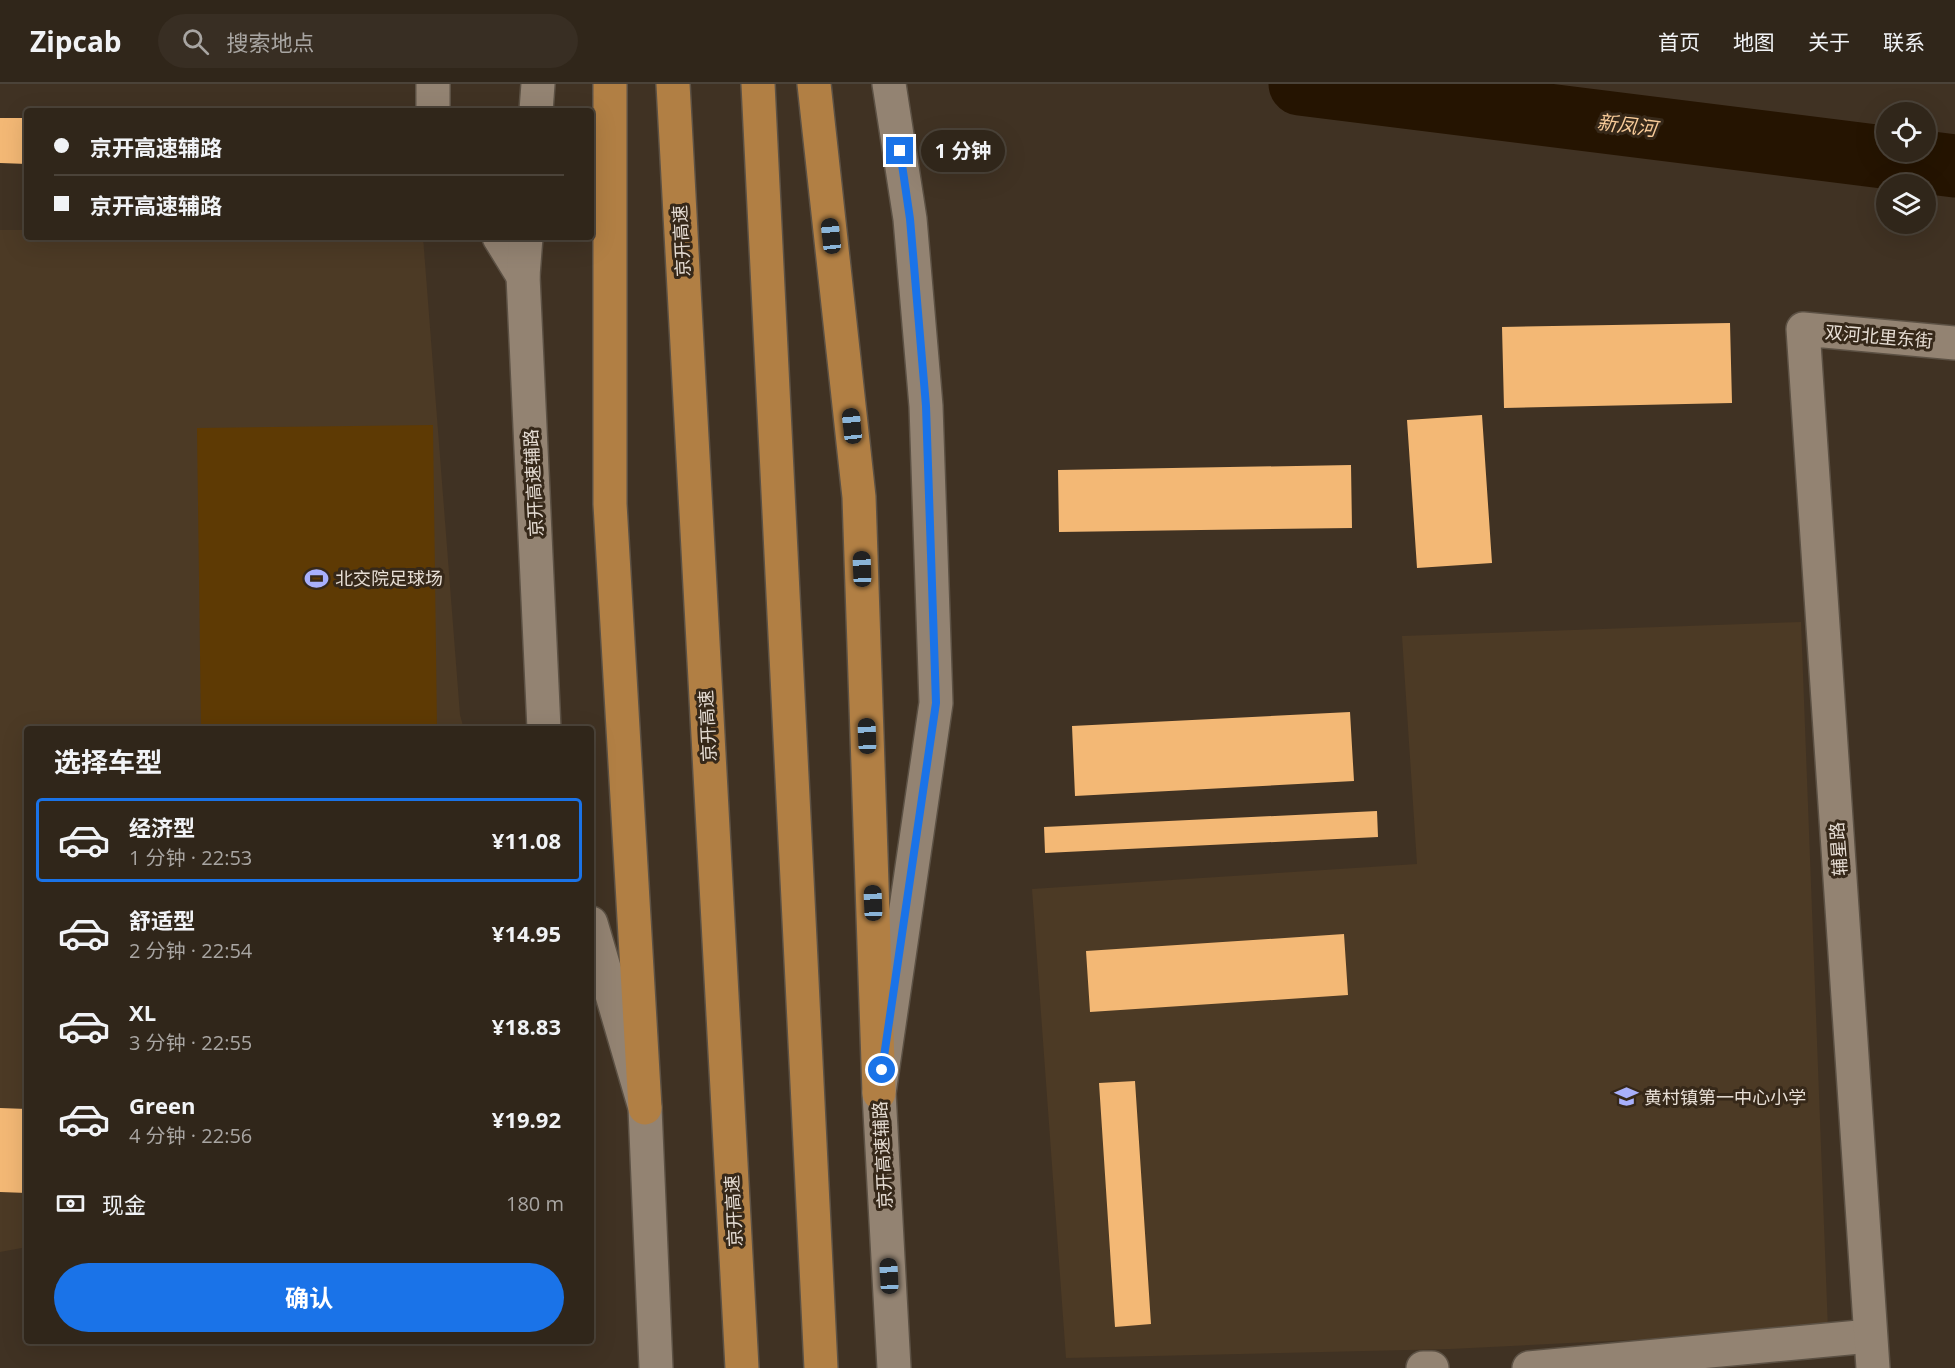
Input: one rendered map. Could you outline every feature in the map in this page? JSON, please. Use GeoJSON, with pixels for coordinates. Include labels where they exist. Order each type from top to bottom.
{"type":"FeatureCollection","features":[{"type":"Feature","properties":{"kind":"highway"},"geometry":{"type":"LineString","coordinates":[[610,84],[610,504],[645,1108]]}},
{"type":"Feature","properties":{"kind":"highway","name":"京开高速"},"geometry":{"type":"LineString","coordinates":[[673,84],[742,1368]]}},
{"type":"Feature","properties":{"kind":"highway"},"geometry":{"type":"LineString","coordinates":[[758,84],[821,1368]]}},
{"type":"Feature","properties":{"kind":"highway"},"geometry":{"type":"LineString","coordinates":[[814,84],[859,498],[879,1093]]}},
{"type":"Feature","properties":{"kind":"main road"},"geometry":{"type":"LineString","coordinates":[[433,84],[433,108]]}},
{"type":"Feature","properties":{"kind":"main road"},"geometry":{"type":"LineString","coordinates":[[536,108],[538,84]]}},
{"type":"Feature","properties":{"kind":"main road","name":"京开高速辅路"},"geometry":{"type":"LineString","coordinates":[[889,84],[910,219],[926,406],[936,703],[879,1093],[894,1368]]}},
{"type":"Feature","properties":{"kind":"main road"},"geometry":{"type":"LineString","coordinates":[[502,240],[523,276]]}},
{"type":"Feature","properties":{"kind":"main road","name":"京开高速辅路"},"geometry":{"type":"LineString","coordinates":[[526,240],[523,276],[544,726]]}},
{"type":"Feature","properties":{"kind":"main road","name":"双河北里东街"},"geometry":{"type":"LineString","coordinates":[[1803,329],[1955,343]]}},
{"type":"Feature","properties":{"kind":"main road","name":"辅星路"},"geometry":{"type":"LineString","coordinates":[[1803,329],[1872,1352]]}},
{"type":"Feature","properties":{"kind":"main road"},"geometry":{"type":"LineString","coordinates":[[594,933],[645,1108],[656,1368]]}},
{"type":"Feature","properties":{"kind":"main road"},"geometry":{"type":"LineString","coordinates":[[1529,1368],[1872,1352]]}},
{"type":"Feature","properties":{"kind":"main road"},"geometry":{"type":"LineString","coordinates":[[1423,1368],[1432,1368]]}},
{"type":"Feature","properties":{"kind":"shaded area"},"geometry":{"type":"Polygon","coordinates":[[[0,230],[24,230],[24,240],[423,240],[460,715],[463,726],[24,726],[24,1248],[0,1252],[0,230]]]}},
{"type":"Feature","properties":{"kind":"shaded area","name":"北交院足球场"},"geometry":{"type":"Polygon","coordinates":[[[433,425],[437,726],[201,726],[197,428],[433,425]]]}},
{"type":"Feature","properties":{"kind":"shaded area","name":"黄村镇第一中心小学"},"geometry":{"type":"Polygon","coordinates":[[[1801,622],[1828,1330],[1450,1349],[1066,1358],[1032,889],[1417,864],[1402,636],[1801,622]]]}},
{"type":"Feature","properties":{"kind":"building"},"geometry":{"type":"Polygon","coordinates":[[[0,118],[24,118],[24,164],[0,163],[0,118]]]}},
{"type":"Feature","properties":{"kind":"building"},"geometry":{"type":"Polygon","coordinates":[[[1730,323],[1732,403],[1504,408],[1502,327],[1730,323]]]}},
{"type":"Feature","properties":{"kind":"building"},"geometry":{"type":"Polygon","coordinates":[[[1482,415],[1492,563],[1417,568],[1407,420],[1482,415]]]}},
{"type":"Feature","properties":{"kind":"building"},"geometry":{"type":"Polygon","coordinates":[[[1351,465],[1352,528],[1059,532],[1058,470],[1351,465]]]}},
{"type":"Feature","properties":{"kind":"building"},"geometry":{"type":"Polygon","coordinates":[[[1350,712],[1354,781],[1075,796],[1072,726],[1350,712]]]}},
{"type":"Feature","properties":{"kind":"building"},"geometry":{"type":"Polygon","coordinates":[[[1377,811],[1378,837],[1045,853],[1044,827],[1377,811]]]}},
{"type":"Feature","properties":{"kind":"building"},"geometry":{"type":"Polygon","coordinates":[[[1344,934],[1348,995],[1090,1012],[1086,951],[1344,934]]]}},
{"type":"Feature","properties":{"kind":"building"},"geometry":{"type":"Polygon","coordinates":[[[1135,1081],[1151,1324],[1115,1327],[1099,1083],[1135,1081]]]}},
{"type":"Feature","properties":{"kind":"building"},"geometry":{"type":"Polygon","coordinates":[[[0,1108],[24,1109],[24,1193],[0,1192],[0,1108]]]}},
{"type":"Feature","properties":{"kind":"waterway","name":"新凤河"},"geometry":{"type":"LineString","coordinates":[[1300,84],[1955,166]]}},
{"type":"Feature","properties":{"kind":"place","name":"北交院足球场"},"geometry":{"type":"Point","coordinates":[317,578]}},
{"type":"Feature","properties":{"kind":"place","name":"黄村镇第一中心小学"},"geometry":{"type":"Point","coordinates":[1626,1097]}},
{"type":"Feature","properties":{"kind":"route"},"geometry":{"type":"LineString","coordinates":[[882,1070],[936,703],[926,406],[910,219],[900,151]]}}]}
